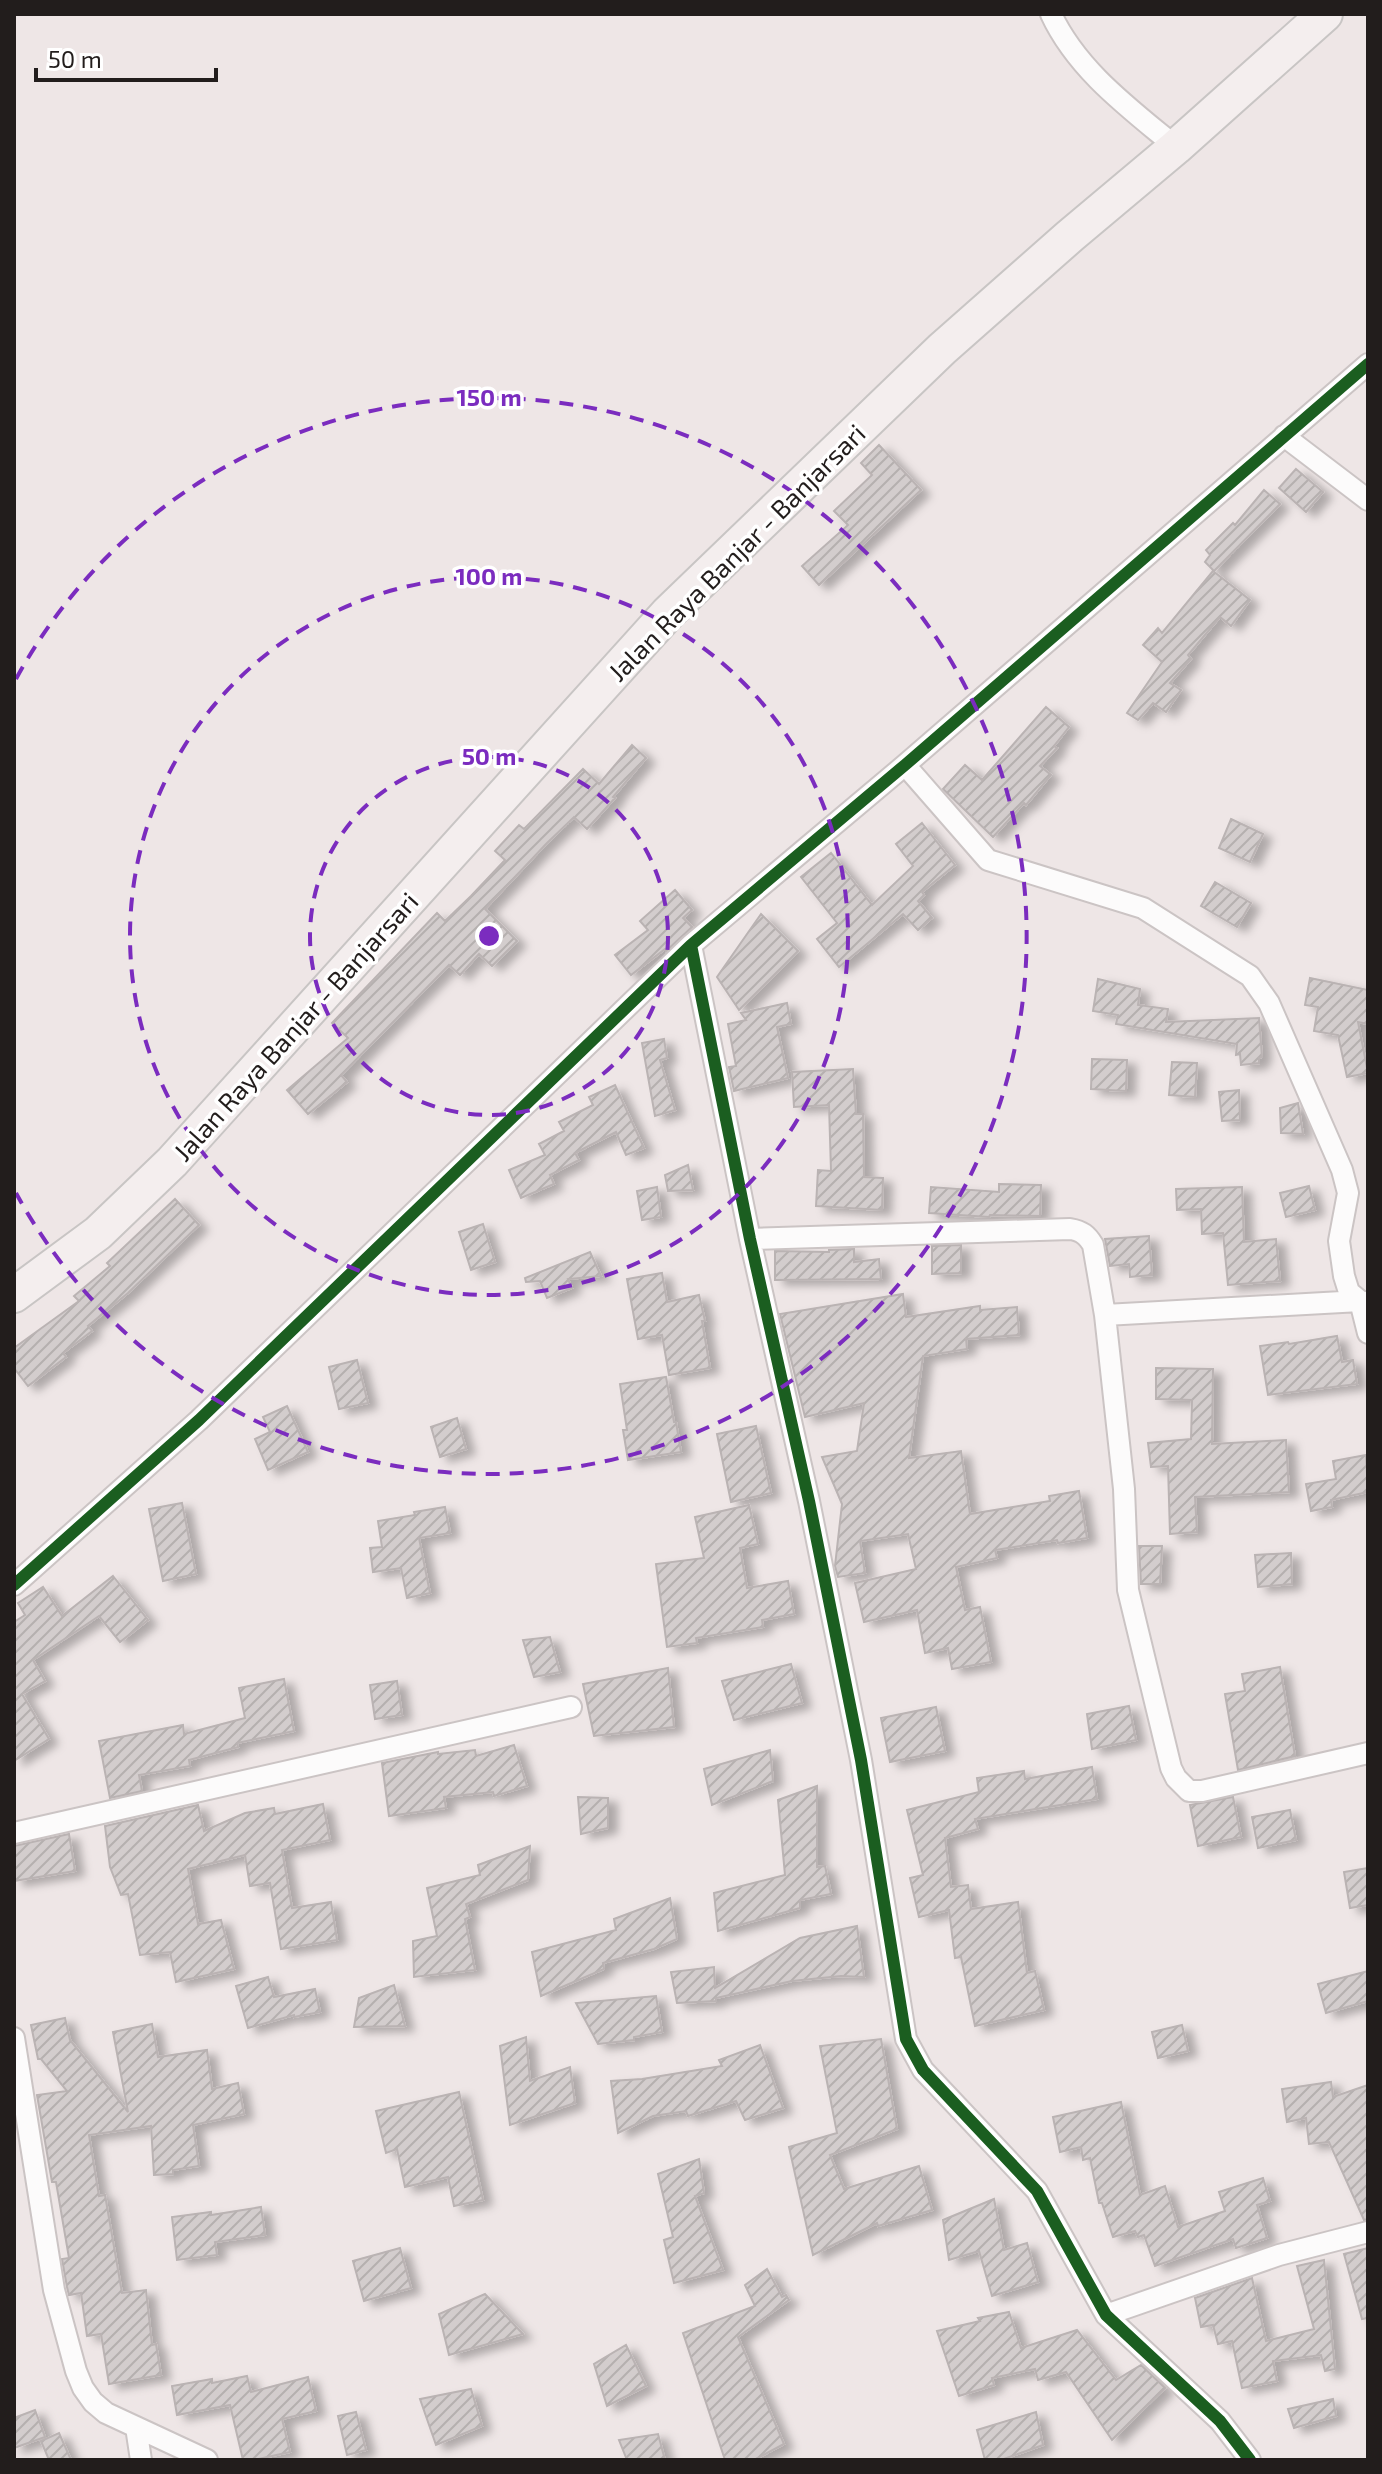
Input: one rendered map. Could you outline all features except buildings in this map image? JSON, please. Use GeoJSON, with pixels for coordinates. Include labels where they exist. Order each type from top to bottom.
{"type":"FeatureCollection","features":[{"type":"Feature","properties":{"kind":"highway","name":"Jalan Raya Banjar - Banjarsari"},"geometry":{"type":"LineString","coordinates":[[14,1295],[98,1233],[172,1162],[668,613],[942,349],[1325,14]]}},
{"type":"Feature","properties":{"kind":"street"},"geometry":{"type":"LineString","coordinates":[[1051,14],[1062,39],[1108,91],[1176,147]]}},
{"type":"Feature","properties":{"kind":"street"},"geometry":{"type":"LineString","coordinates":[[14,1585],[199,1420],[691,945],[905,765],[1368,364]]}},
{"type":"Feature","properties":{"kind":"street"},"geometry":{"type":"LineString","coordinates":[[1284,436],[1368,500]]}},
{"type":"Feature","properties":{"kind":"street"},"geometry":{"type":"LineString","coordinates":[[905,765],[988,860],[1143,908],[1250,976],[1269,1003],[1342,1170],[1348,1193],[1339,1241],[1344,1276],[1349,1292],[1364,1302],[1368,1333]]}},
{"type":"Feature","properties":{"kind":"street"},"geometry":{"type":"LineString","coordinates":[[691,945],[861,1760],[906,2039],[923,2070],[1037,2191],[1106,2315],[1220,2421],[1250,2460]]}},
{"type":"Feature","properties":{"kind":"street"},"geometry":{"type":"LineString","coordinates":[[750,1239],[1079,1231],[1087,1235],[1093,1245],[1105,1315],[1124,1489],[1128,1590],[1176,1778],[1189,1791],[1202,1791],[1368,1753]]}},
{"type":"Feature","properties":{"kind":"street"},"geometry":{"type":"LineString","coordinates":[[1105,1315],[1364,1302]]}},
{"type":"Feature","properties":{"kind":"street"},"geometry":{"type":"LineString","coordinates":[[14,1833],[571,1707]]}},
{"type":"Feature","properties":{"kind":"street"},"geometry":{"type":"LineString","coordinates":[[14,2038],[52,2280],[83,2388],[106,2413],[207,2460]]}},
{"type":"Feature","properties":{"kind":"street"},"geometry":{"type":"LineString","coordinates":[[1106,2315],[1279,2255],[1368,2232]]}},
{"type":"Feature","properties":{"kind":"street"},"geometry":{"type":"LineString","coordinates":[[136,2427],[141,2460]]}},
{"type":"Feature","properties":{"kind":"cycle path"},"geometry":{"type":"LineString","coordinates":[[14,1585],[199,1420],[691,945],[905,765],[1368,364]]}},
{"type":"Feature","properties":{"kind":"cycle path"},"geometry":{"type":"LineString","coordinates":[[691,945],[861,1760],[906,2039],[923,2070],[1037,2191],[1106,2315],[1220,2421],[1250,2460]]}}]}
